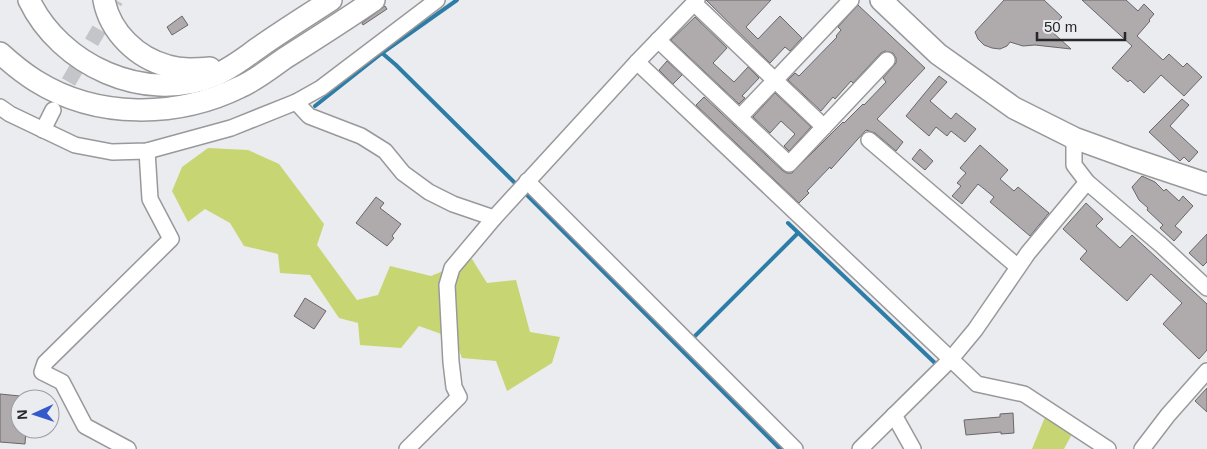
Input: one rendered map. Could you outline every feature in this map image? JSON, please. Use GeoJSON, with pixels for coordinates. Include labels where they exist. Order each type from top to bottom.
{"type":"FeatureCollection","features":[{"type":"Feature","properties":{"kind":"highway"},"geometry":{"type":"LineString","coordinates":[[14,0],[32,33],[50,53],[91,82],[136,97],[188,100],[216,98]]}},
{"type":"Feature","properties":{"kind":"highway"},"geometry":{"type":"LineString","coordinates":[[29,0],[44,25],[78,58],[113,76],[132,82],[170,85],[212,77],[234,66],[331,0]]}},
{"type":"Feature","properties":{"kind":"highway"},"geometry":{"type":"LineString","coordinates":[[104,0],[110,19],[130,46],[155,62],[169,67],[186,69],[210,68],[232,62],[261,46]]}},
{"type":"Feature","properties":{"kind":"highway"},"geometry":{"type":"LineString","coordinates":[[0,53],[35,81],[81,101],[105,107],[133,110],[163,108],[216,98],[242,86],[374,0]]}},
{"type":"Feature","properties":{"kind":"highway"},"geometry":{"type":"LineString","coordinates":[[881,0],[938,54],[1014,108],[1074,138],[1207,184]]}},
{"type":"Feature","properties":{"kind":"street"},"geometry":{"type":"LineString","coordinates":[[0,107],[10,114],[75,145],[112,152],[147,151],[231,128],[296,102],[321,88],[437,0]]}},
{"type":"Feature","properties":{"kind":"street"},"geometry":{"type":"LineString","coordinates":[[740,117],[851,0]]}},
{"type":"Feature","properties":{"kind":"street"},"geometry":{"type":"LineString","coordinates":[[408,449],[459,397],[454,387],[451,362],[447,285],[452,268],[527,181],[696,1],[824,127]]}},
{"type":"Feature","properties":{"kind":"street"},"geometry":{"type":"LineString","coordinates":[[658,40],[789,164],[887,60]]}},
{"type":"Feature","properties":{"kind":"street"},"geometry":{"type":"LineString","coordinates":[[637,62],[977,384],[1024,394],[1108,449]]}},
{"type":"Feature","properties":{"kind":"street"},"geometry":{"type":"LineString","coordinates":[[296,102],[309,116],[361,136],[385,151],[403,173],[429,192],[452,204],[494,218]]}},
{"type":"Feature","properties":{"kind":"street"},"geometry":{"type":"LineString","coordinates":[[43,130],[53,110]]}},
{"type":"Feature","properties":{"kind":"street"},"geometry":{"type":"LineString","coordinates":[[1074,138],[1074,165],[1087,182],[1161,245],[1207,288]]}},
{"type":"Feature","properties":{"kind":"street"},"geometry":{"type":"LineString","coordinates":[[869,140],[1018,267]]}},
{"type":"Feature","properties":{"kind":"street"},"geometry":{"type":"LineString","coordinates":[[128,449],[85,426],[62,382],[42,372],[45,363],[172,239],[150,199],[147,151]]}},
{"type":"Feature","properties":{"kind":"street"},"geometry":{"type":"LineString","coordinates":[[527,181],[794,449]]}},
{"type":"Feature","properties":{"kind":"street"},"geometry":{"type":"LineString","coordinates":[[860,449],[950,360],[975,330],[1028,253],[1087,182]]}},
{"type":"Feature","properties":{"kind":"street"},"geometry":{"type":"LineString","coordinates":[[1142,449],[1168,415],[1207,371]]}},
{"type":"Feature","properties":{"kind":"street"},"geometry":{"type":"LineString","coordinates":[[894,415],[912,449]]}},
{"type":"Feature","properties":{"kind":"green space"},"geometry":{"type":"Polygon","coordinates":[[[208,148],[248,150],[279,164],[324,224],[317,245],[357,300],[378,295],[390,266],[431,276],[472,259],[487,283],[516,280],[530,332],[560,337],[552,363],[507,391],[496,361],[462,358],[455,339],[419,326],[401,348],[360,345],[358,323],[339,318],[310,275],[280,273],[278,254],[244,246],[230,223],[205,209],[188,222],[172,191],[182,167],[208,148]]]}},
{"type":"Feature","properties":{"kind":"green space"},"geometry":{"type":"Polygon","coordinates":[[[1045,417],[1073,432],[1064,449],[1032,449],[1045,417]]]}},
{"type":"Feature","properties":{"kind":"building"},"geometry":{"type":"Polygon","coordinates":[[[706,0],[771,0],[746,27],[758,39],[780,16],[802,38],[790,51],[785,47],[770,63],[706,0]]]}},
{"type":"Feature","properties":{"kind":"building"},"geometry":{"type":"Polygon","coordinates":[[[1004,0],[1044,0],[1062,17],[1050,30],[1071,49],[1035,45],[1023,46],[1010,42],[1007,46],[1000,49],[984,45],[978,39],[975,32],[1004,0]]]}},
{"type":"Feature","properties":{"kind":"building"},"geometry":{"type":"Polygon","coordinates":[[[1082,0],[1126,0],[1138,11],[1144,4],[1154,14],[1137,36],[1163,60],[1169,54],[1183,67],[1187,63],[1202,77],[1184,96],[1161,75],[1144,93],[1130,80],[1128,82],[1112,68],[1132,46],[1082,0]]]}},
{"type":"Feature","properties":{"kind":"building"},"geometry":{"type":"Polygon","coordinates":[[[858,5],[925,68],[877,119],[903,142],[896,151],[875,133],[866,130],[831,169],[830,167],[807,191],[809,193],[799,203],[696,105],[704,97],[783,171],[792,173],[886,82],[883,78],[896,63],[893,53],[885,51],[881,53],[853,83],[851,81],[821,111],[788,80],[795,73],[799,76],[837,37],[841,30],[838,27],[858,5]]]}},
{"type":"Feature","properties":{"kind":"building"},"geometry":{"type":"Polygon","coordinates":[[[385,6],[387,9],[363,25],[362,23],[385,6]]]}},
{"type":"Feature","properties":{"kind":"building"},"geometry":{"type":"Polygon","coordinates":[[[182,16],[188,25],[172,35],[167,27],[182,16]]]}},
{"type":"Feature","properties":{"kind":"building"},"geometry":{"type":"Polygon","coordinates":[[[695,17],[727,48],[713,63],[734,82],[748,67],[759,78],[742,96],[745,98],[739,104],[671,40],[695,17]]]}},
{"type":"Feature","properties":{"kind":"building"},"geometry":{"type":"Polygon","coordinates":[[[667,61],[682,75],[673,84],[659,70],[667,61]]]}},
{"type":"Feature","properties":{"kind":"building"},"geometry":{"type":"Polygon","coordinates":[[[939,76],[947,82],[930,101],[951,119],[956,113],[976,129],[965,142],[951,131],[947,136],[936,127],[929,136],[906,116],[939,76]]]}},
{"type":"Feature","properties":{"kind":"building"},"geometry":{"type":"Polygon","coordinates":[[[775,93],[811,127],[789,151],[784,146],[795,134],[781,121],[770,133],[753,117],[775,93]]]}},
{"type":"Feature","properties":{"kind":"building"},"geometry":{"type":"Polygon","coordinates":[[[1182,99],[1189,105],[1170,126],[1198,152],[1189,162],[1184,157],[1180,161],[1149,132],[1182,99]]]}},
{"type":"Feature","properties":{"kind":"building"},"geometry":{"type":"Polygon","coordinates":[[[980,145],[1008,170],[1000,179],[1014,191],[1018,187],[1049,213],[1030,236],[990,202],[994,197],[978,184],[962,204],[952,196],[961,186],[957,183],[966,173],[960,168],[980,145]]]}},
{"type":"Feature","properties":{"kind":"building"},"geometry":{"type":"Polygon","coordinates":[[[920,149],[933,161],[925,170],[912,159],[920,149]]]}},
{"type":"Feature","properties":{"kind":"building"},"geometry":{"type":"Polygon","coordinates":[[[1142,176],[1155,182],[1164,191],[1166,189],[1179,201],[1183,196],[1193,206],[1175,226],[1182,232],[1174,241],[1160,228],[1163,225],[1147,210],[1148,208],[1139,200],[1132,187],[1142,176]]]}},
{"type":"Feature","properties":{"kind":"building"},"geometry":{"type":"Polygon","coordinates":[[[376,197],[384,203],[380,208],[401,224],[392,236],[394,238],[387,246],[356,223],[376,197]]]}},
{"type":"Feature","properties":{"kind":"building"},"geometry":{"type":"Polygon","coordinates":[[[1086,203],[1103,219],[1096,226],[1120,248],[1132,235],[1207,304],[1207,350],[1199,359],[1163,324],[1182,303],[1151,274],[1127,301],[1080,259],[1087,251],[1063,229],[1086,203]]]}},
{"type":"Feature","properties":{"kind":"building"},"geometry":{"type":"Polygon","coordinates":[[[1207,234],[1207,262],[1203,266],[1189,253],[1207,234]]]}},
{"type":"Feature","properties":{"kind":"building"},"geometry":{"type":"Polygon","coordinates":[[[305,298],[326,311],[314,329],[294,316],[305,298]]]}},
{"type":"Feature","properties":{"kind":"building"},"geometry":{"type":"Polygon","coordinates":[[[1207,388],[1207,412],[1195,401],[1207,388]]]}},
{"type":"Feature","properties":{"kind":"building"},"geometry":{"type":"Polygon","coordinates":[[[0,394],[10,395],[10,439],[25,439],[25,444],[0,442],[0,394]]]}},
{"type":"Feature","properties":{"kind":"building"},"geometry":{"type":"Polygon","coordinates":[[[1013,413],[1014,433],[1001,434],[1001,432],[966,435],[964,420],[1000,417],[1000,414],[1013,413]]]}},
{"type":"Feature","properties":{"kind":"waterway"},"geometry":{"type":"LineString","coordinates":[[315,106],[382,53],[457,0]]}},
{"type":"Feature","properties":{"kind":"waterway"},"geometry":{"type":"LineString","coordinates":[[382,53],[519,187]]}},
{"type":"Feature","properties":{"kind":"waterway"},"geometry":{"type":"LineString","coordinates":[[524,192],[780,449]]}},
{"type":"Feature","properties":{"kind":"waterway"},"geometry":{"type":"LineString","coordinates":[[788,223],[936,364]]}},
{"type":"Feature","properties":{"kind":"waterway"},"geometry":{"type":"LineString","coordinates":[[690,341],[798,233]]}},
{"type":"Feature","properties":{"kind":"tunnel"},"geometry":{"type":"LineString","coordinates":[[57,102],[116,0]]}}]}
